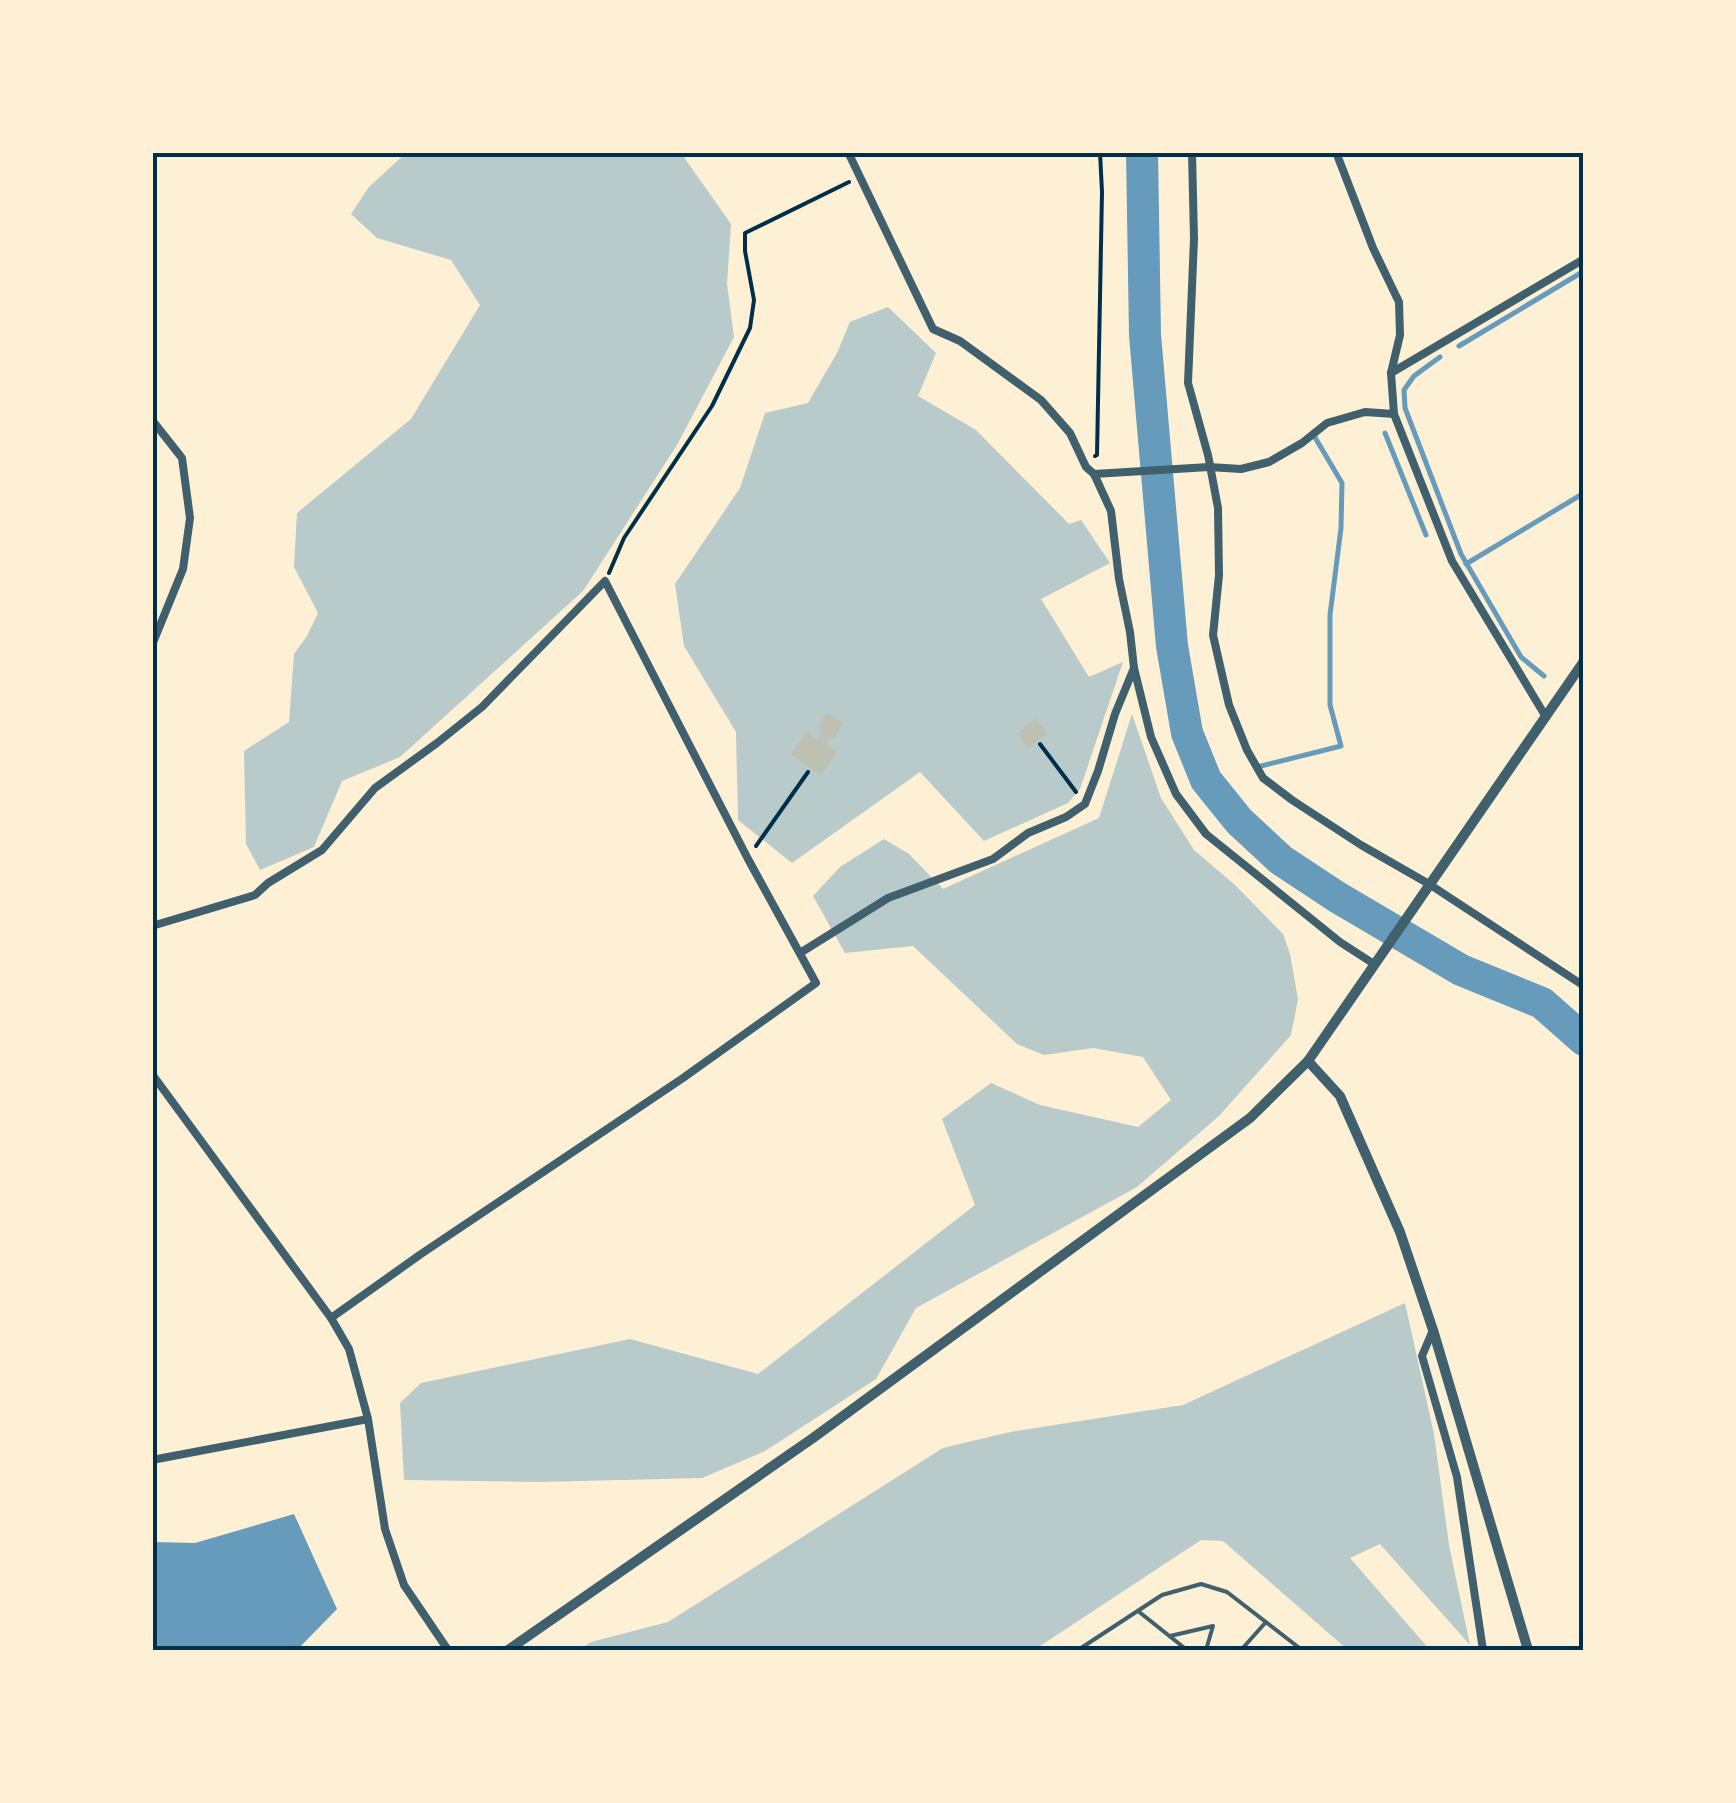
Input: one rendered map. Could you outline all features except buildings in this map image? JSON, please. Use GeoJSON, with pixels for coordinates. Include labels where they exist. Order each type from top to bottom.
{"type":"FeatureCollection","features":[{"type":"Feature","properties":{"kind":"street"},"geometry":{"type":"LineString","coordinates":[[848,152],[933,330],[960,340],[1042,400],[1070,433],[1094,474],[1111,510],[1118,579],[1151,738],[1176,794],[1206,834],[1340,942],[1374,964]]}},
{"type":"Feature","properties":{"kind":"street"},"geometry":{"type":"LineString","coordinates":[[1192,152],[1194,239],[1188,383],[1218,508],[1219,575],[1214,635],[1229,705],[1247,750],[1263,778],[1292,800],[1584,986]]}},
{"type":"Feature","properties":{"kind":"street"},"geometry":{"type":"LineString","coordinates":[[1336,152],[1373,248],[1399,302],[1400,335],[1391,372],[1394,414],[1452,561],[1546,716]]}},
{"type":"Feature","properties":{"kind":"street"},"geometry":{"type":"LineString","coordinates":[[1391,372],[1584,259]]}},
{"type":"Feature","properties":{"kind":"street"},"geometry":{"type":"LineString","coordinates":[[1094,474],[1241,469],[1269,462],[1302,444],[1327,423],[1365,412],[1394,414]]}},
{"type":"Feature","properties":{"kind":"street"},"geometry":{"type":"LineString","coordinates":[[152,420],[182,458],[190,518],[183,569],[152,645]]}},
{"type":"Feature","properties":{"kind":"street"},"geometry":{"type":"LineString","coordinates":[[152,926],[255,894],[322,850],[374,788],[482,707],[605,582],[816,983],[331,1318]]}},
{"type":"Feature","properties":{"kind":"street"},"geometry":{"type":"LineString","coordinates":[[508,1650],[814,1438],[1250,1118],[1308,1061],[1584,662]]}},
{"type":"Feature","properties":{"kind":"street"},"geometry":{"type":"LineString","coordinates":[[800,953],[888,898],[993,859],[1028,833],[1085,804],[1114,714],[1134,668]]}},
{"type":"Feature","properties":{"kind":"street"},"geometry":{"type":"LineString","coordinates":[[1308,1061],[1340,1096],[1400,1232],[1434,1330],[1528,1650]]}},
{"type":"Feature","properties":{"kind":"street"},"geometry":{"type":"LineString","coordinates":[[152,1074],[331,1318],[349,1349],[368,1420],[385,1530],[404,1585],[448,1650]]}},
{"type":"Feature","properties":{"kind":"street"},"geometry":{"type":"LineString","coordinates":[[1434,1330],[1422,1356],[1456,1477],[1483,1650]]}},
{"type":"Feature","properties":{"kind":"street"},"geometry":{"type":"LineString","coordinates":[[152,1460],[368,1420]]}},
{"type":"Feature","properties":{"kind":"lane"},"geometry":{"type":"LineString","coordinates":[[1078,1650],[1162,1595],[1201,1584],[1228,1592],[1301,1650]]}},
{"type":"Feature","properties":{"kind":"lane"},"geometry":{"type":"LineString","coordinates":[[1138,1611],[1187,1650]]}},
{"type":"Feature","properties":{"kind":"lane"},"geometry":{"type":"LineString","coordinates":[[1240,1650],[1266,1622]]}},
{"type":"Feature","properties":{"kind":"lane"},"geometry":{"type":"LineString","coordinates":[[1170,1636],[1214,1626],[1206,1650]]}},
{"type":"Feature","properties":{"kind":"path"},"geometry":{"type":"LineString","coordinates":[[1083,460],[1097,455],[1100,152]]}},
{"type":"Feature","properties":{"kind":"path"},"geometry":{"type":"LineString","coordinates":[[605,582],[624,538],[712,406],[750,328],[754,300],[745,233],[860,177]]}},
{"type":"Feature","properties":{"kind":"path"},"geometry":{"type":"LineString","coordinates":[[1040,744],[1085,804]]}},
{"type":"Feature","properties":{"kind":"path"},"geometry":{"type":"LineString","coordinates":[[748,859],[808,772]]}},
{"type":"Feature","properties":{"kind":"shaded area"},"geometry":{"type":"Polygon","coordinates":[[[407,152],[681,153],[731,224],[727,284],[734,337],[677,445],[583,591],[400,757],[342,781],[314,847],[260,870],[246,844],[244,751],[289,722],[294,654],[318,613],[294,567],[297,513],[411,419],[480,305],[451,260],[377,238],[351,214],[369,187],[407,152]]]}},
{"type":"Feature","properties":{"kind":"shaded area"},"geometry":{"type":"Polygon","coordinates":[[[888,307],[936,353],[918,396],[976,430],[1069,524],[1081,520],[1110,563],[1041,599],[1089,677],[1123,662],[1080,789],[1068,803],[984,841],[920,772],[792,863],[738,820],[736,732],[684,646],[675,584],[740,488],[765,413],[808,403],[850,322],[888,307]]]}},
{"type":"Feature","properties":{"kind":"shaded area"},"geometry":{"type":"Polygon","coordinates":[[[1132,714],[1161,798],[1194,850],[1283,934],[1290,954],[1298,999],[1291,1035],[1219,1116],[1137,1187],[916,1308],[876,1379],[765,1451],[702,1478],[404,1480],[400,1403],[421,1383],[630,1339],[758,1374],[975,1205],[942,1119],[991,1083],[1040,1105],[1138,1127],[1171,1100],[1143,1057],[1093,1048],[1044,1055],[1017,1044],[913,946],[845,953],[813,896],[840,867],[884,839],[909,854],[943,889],[1099,818],[1132,714]]]}},
{"type":"Feature","properties":{"kind":"shaded area"},"geometry":{"type":"Polygon","coordinates":[[[1405,1303],[1434,1434],[1449,1545],[1470,1645],[1380,1544],[1350,1558],[1430,1650],[1348,1650],[1223,1541],[1201,1540],[1034,1650],[578,1650],[591,1642],[668,1622],[943,1448],[1010,1432],[1183,1405],[1405,1303]]]}},
{"type":"Feature","properties":{"kind":"water"},"geometry":{"type":"Polygon","coordinates":[[[294,1514],[337,1609],[297,1650],[153,1650],[153,1542],[195,1543],[294,1514]]]}},
{"type":"Feature","properties":{"kind":"waterway"},"geometry":{"type":"LineString","coordinates":[[1142,152],[1145,335],[1172,646],[1187,733],[1206,780],[1239,821],[1281,860],[1461,970],[1542,1003],[1584,1040]]}},
{"type":"Feature","properties":{"kind":"waterway"},"geometry":{"type":"LineString","coordinates":[[1459,346],[1584,271]]}},
{"type":"Feature","properties":{"kind":"waterway"},"geometry":{"type":"LineString","coordinates":[[1440,357],[1414,376],[1404,390],[1405,408],[1461,554],[1521,657],[1544,676]]}},
{"type":"Feature","properties":{"kind":"waterway"},"geometry":{"type":"LineString","coordinates":[[1385,433],[1426,535]]}},
{"type":"Feature","properties":{"kind":"waterway"},"geometry":{"type":"LineString","coordinates":[[1257,767],[1341,746],[1330,705],[1330,615],[1341,528],[1342,483],[1313,434]]}},
{"type":"Feature","properties":{"kind":"waterway"},"geometry":{"type":"LineString","coordinates":[[1466,564],[1584,493]]}}]}
